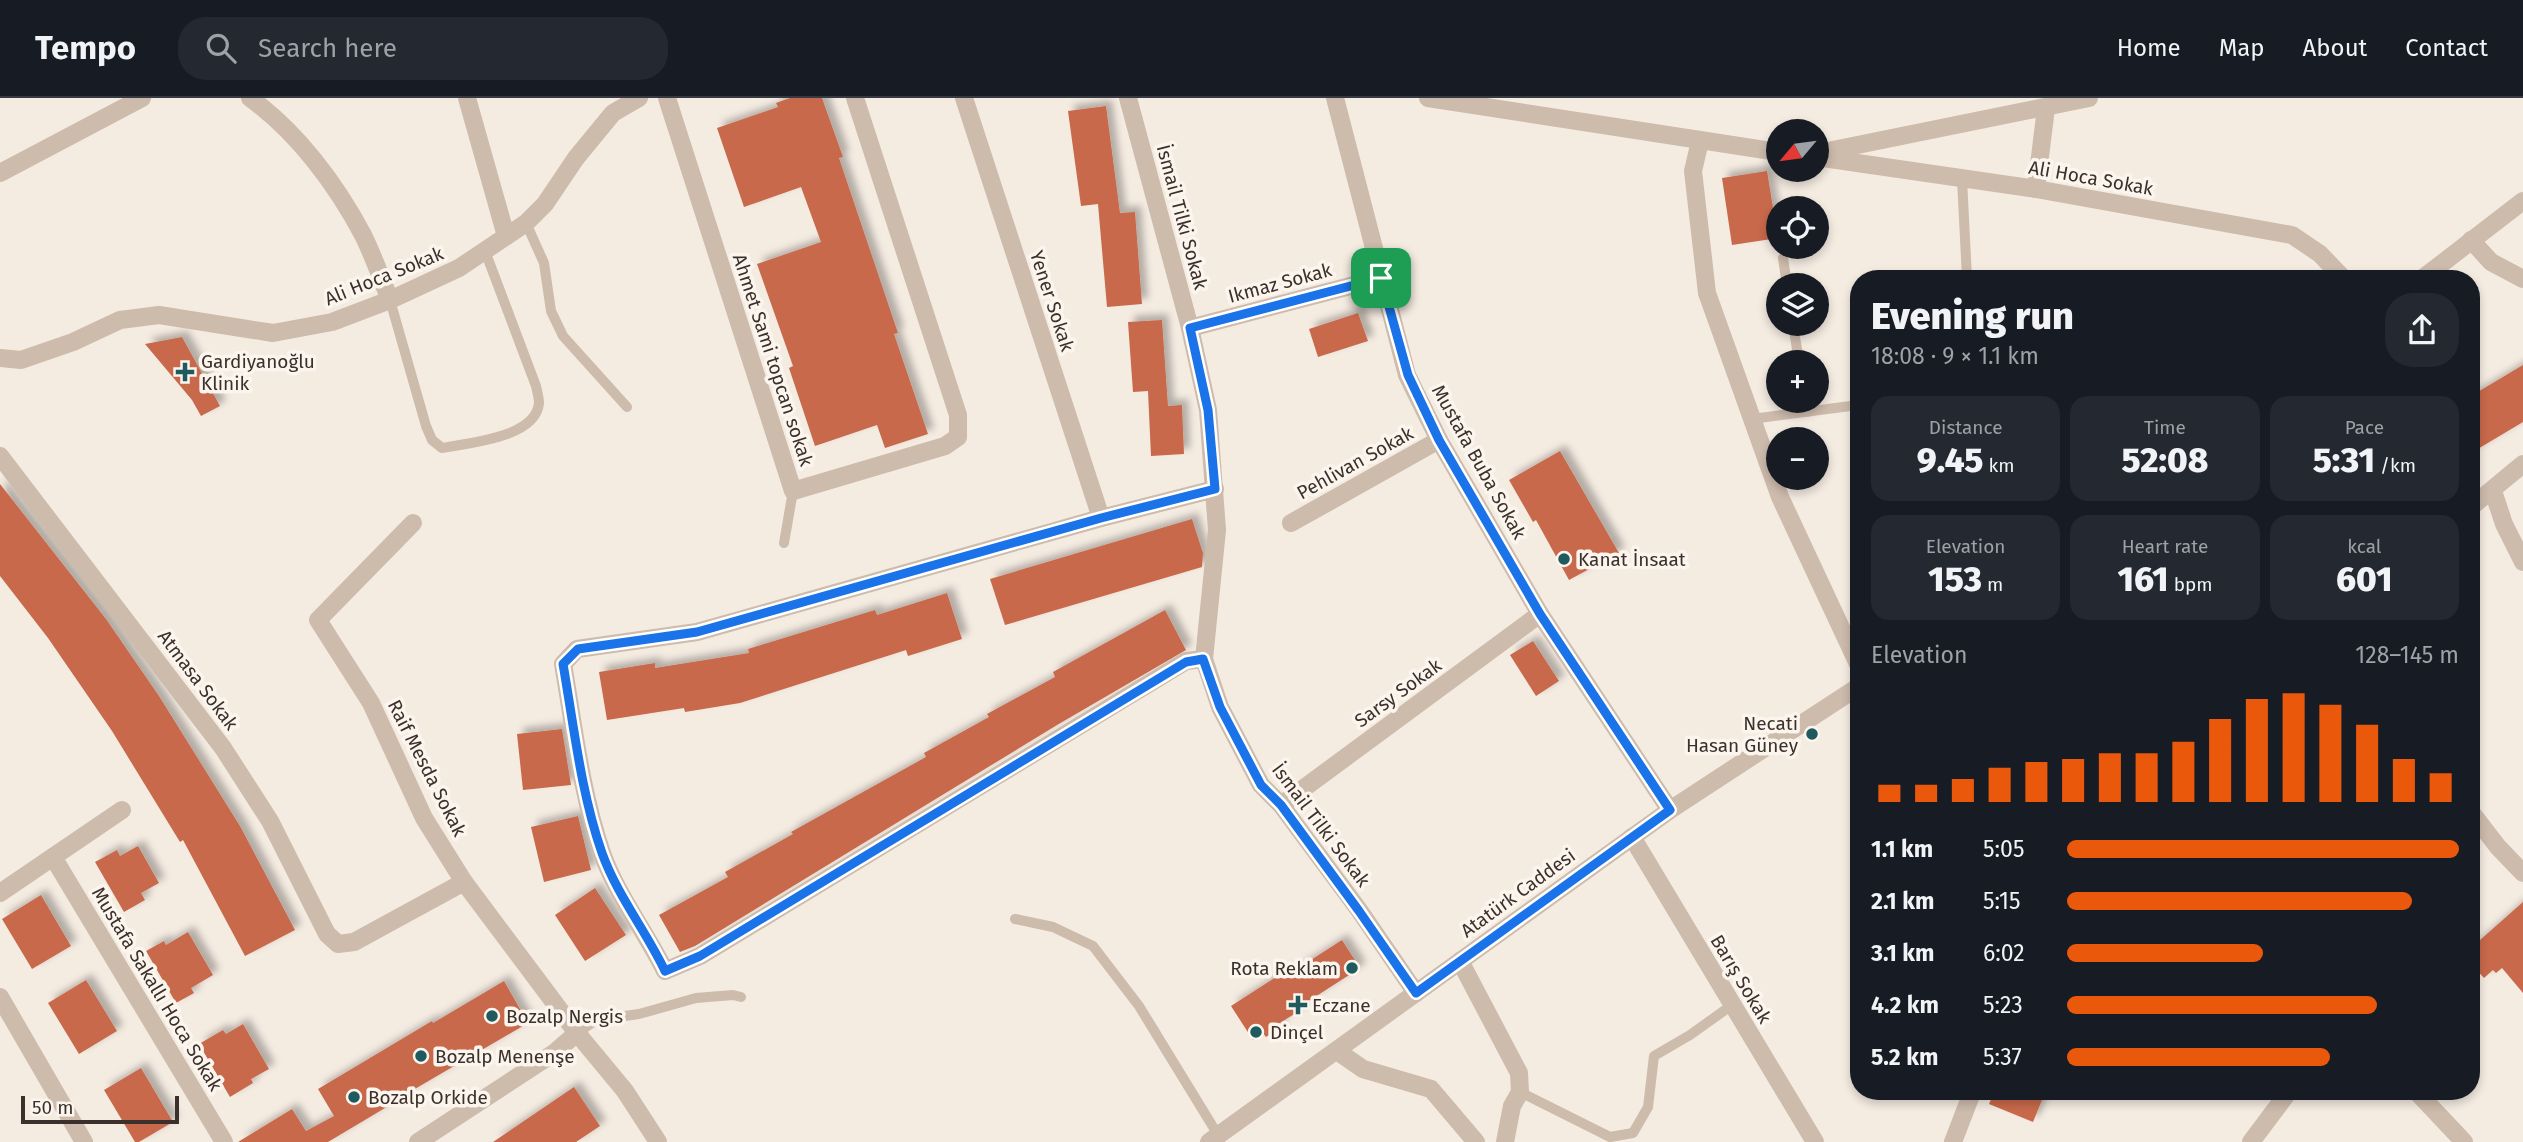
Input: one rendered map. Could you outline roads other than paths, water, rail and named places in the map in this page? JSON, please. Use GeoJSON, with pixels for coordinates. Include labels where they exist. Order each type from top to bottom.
{"type":"FeatureCollection","features":[{"type":"Feature","properties":{"kind":"street"},"geometry":{"type":"LineString","coordinates":[[0,173],[142,98]]}},
{"type":"Feature","properties":{"kind":"street"},"geometry":{"type":"LineString","coordinates":[[250,98],[271,113],[321,169],[363,235],[390,300]]}},
{"type":"Feature","properties":{"kind":"street"},"geometry":{"type":"LineString","coordinates":[[467,98],[506,236]]}},
{"type":"Feature","properties":{"kind":"street","name":"Ali Hoca Sokak"},"geometry":{"type":"LineString","coordinates":[[0,358],[21,360],[73,342],[120,320],[159,315],[273,333],[332,322],[390,300],[459,268],[526,223],[545,204],[576,158],[613,113],[639,98]]}},
{"type":"Feature","properties":{"kind":"street","name":"Ahmet Sami topcan sokak"},"geometry":{"type":"LineString","coordinates":[[667,98],[793,491],[945,446],[957,437],[958,415],[855,98]]}},
{"type":"Feature","properties":{"kind":"street","name":"Yener Sokak"},"geometry":{"type":"LineString","coordinates":[[964,98],[1101,518]]}},
{"type":"Feature","properties":{"kind":"street","name":"İsmail Tilki Sokak"},"geometry":{"type":"LineString","coordinates":[[1128,98],[1190,328],[1208,410],[1217,530],[1203,659],[1220,707],[1261,785],[1281,805],[1416,993]]}},
{"type":"Feature","properties":{"kind":"street","name":"Mustafa Buba Sokak"},"geometry":{"type":"LineString","coordinates":[[1335,98],[1408,375],[1439,440],[1540,614],[1670,810]]}},
{"type":"Feature","properties":{"kind":"street"},"geometry":{"type":"LineString","coordinates":[[1428,98],[1766,150]]}},
{"type":"Feature","properties":{"kind":"street","name":"Ali Hoca Sokak"},"geometry":{"type":"LineString","coordinates":[[1829,153],[2089,98]]}},
{"type":"Feature","properties":{"kind":"street"},"geometry":{"type":"LineString","coordinates":[[2036,189],[2046,108]]}},
{"type":"Feature","properties":{"kind":"street"},"geometry":{"type":"LineString","coordinates":[[1700,141],[1693,171],[1707,293],[1780,497],[1850,647]]}},
{"type":"Feature","properties":{"kind":"street","name":"Ali Hoca Sokak"},"geometry":{"type":"LineString","coordinates":[[1829,158],[2036,189],[2292,235],[2320,254],[2335,270]]}},
{"type":"Feature","properties":{"kind":"street"},"geometry":{"type":"LineString","coordinates":[[2433,270],[2523,201]]}},
{"type":"Feature","properties":{"kind":"street"},"geometry":{"type":"LineString","coordinates":[[2471,240],[2491,262],[2523,279]]}},
{"type":"Feature","properties":{"kind":"street","name":"Ikmaz Sokak"},"geometry":{"type":"LineString","coordinates":[[1190,328],[1381,278]]}},
{"type":"Feature","properties":{"kind":"street","name":"Pehlivan Sokak"},"geometry":{"type":"LineString","coordinates":[[1291,523],[1439,440]]}},
{"type":"Feature","properties":{"kind":"street","name":"Atmasa Sokak"},"geometry":{"type":"LineString","coordinates":[[0,456],[223,748],[270,821],[327,934],[338,944],[354,942],[464,883]]}},
{"type":"Feature","properties":{"kind":"street"},"geometry":{"type":"LineString","coordinates":[[2480,500],[2523,464]]}},
{"type":"Feature","properties":{"kind":"street"},"geometry":{"type":"LineString","coordinates":[[1203,659],[1186,662],[700,956],[665,971],[614,881],[602,852],[585,792],[563,664],[578,649],[697,632],[1101,518],[1215,489]]}},
{"type":"Feature","properties":{"kind":"street"},"geometry":{"type":"LineString","coordinates":[[2493,491],[2504,524],[2523,562]]}},
{"type":"Feature","properties":{"kind":"street","name":"Raif Mesda Sokak"},"geometry":{"type":"LineString","coordinates":[[413,523],[318,620],[370,703],[424,818],[464,883],[577,1033],[625,1091],[658,1142]]}},
{"type":"Feature","properties":{"kind":"street","name":"Sarsy Sokak"},"geometry":{"type":"LineString","coordinates":[[1281,805],[1540,614]]}},
{"type":"Feature","properties":{"kind":"street","name":"Atatürk Caddesi"},"geometry":{"type":"LineString","coordinates":[[1213,1139],[1670,810],[1850,692]]}},
{"type":"Feature","properties":{"kind":"street"},"geometry":{"type":"LineString","coordinates":[[0,892],[122,810]]}},
{"type":"Feature","properties":{"kind":"street"},"geometry":{"type":"LineString","coordinates":[[2480,824],[2523,873]]}},
{"type":"Feature","properties":{"kind":"street","name":"Barış Sokak"},"geometry":{"type":"LineString","coordinates":[[1632,837],[1815,1142]]}},
{"type":"Feature","properties":{"kind":"street","name":"Mustafa Sakallı Hoca Sokak"},"geometry":{"type":"LineString","coordinates":[[53,856],[224,1142]]}},
{"type":"Feature","properties":{"kind":"street"},"geometry":{"type":"LineString","coordinates":[[1460,961],[1518,1073],[1520,1092],[1513,1106],[1505,1142]]}},
{"type":"Feature","properties":{"kind":"street"},"geometry":{"type":"LineString","coordinates":[[0,997],[7,1022],[84,1142]]}},
{"type":"Feature","properties":{"kind":"street"},"geometry":{"type":"LineString","coordinates":[[418,1142],[554,1053],[577,1033]]}},
{"type":"Feature","properties":{"kind":"street"},"geometry":{"type":"LineString","coordinates":[[1337,1051],[1363,1069],[1431,1089],[1476,1142]]}},
{"type":"Feature","properties":{"kind":"street"},"geometry":{"type":"LineString","coordinates":[[1953,1142],[1969,1100]]}},
{"type":"Feature","properties":{"kind":"street"},"geometry":{"type":"LineString","coordinates":[[2251,1142],[2282,1100]]}},
{"type":"Feature","properties":{"kind":"street"},"geometry":{"type":"LineString","coordinates":[[2424,1100],[2464,1142]]}},
{"type":"Feature","properties":{"kind":"lane"},"geometry":{"type":"LineString","coordinates":[[1962,179],[1966,270]]}},
{"type":"Feature","properties":{"kind":"lane"},"geometry":{"type":"LineString","coordinates":[[526,223],[544,262],[551,312],[563,336],[627,407]]}},
{"type":"Feature","properties":{"kind":"lane"},"geometry":{"type":"LineString","coordinates":[[390,300],[432,440],[442,448],[498,438],[517,430],[534,416],[539,404],[536,386],[485,251]]}},
{"type":"Feature","properties":{"kind":"lane"},"geometry":{"type":"LineString","coordinates":[[1829,409],[1850,406]]}},
{"type":"Feature","properties":{"kind":"lane"},"geometry":{"type":"LineString","coordinates":[[1752,419],[1799,413]]}},
{"type":"Feature","properties":{"kind":"lane"},"geometry":{"type":"LineString","coordinates":[[784,543],[793,491]]}},
{"type":"Feature","properties":{"kind":"lane"},"geometry":{"type":"LineString","coordinates":[[1015,919],[1053,927],[1093,946],[1139,1006],[1213,1139]]}},
{"type":"Feature","properties":{"kind":"lane"},"geometry":{"type":"LineString","coordinates":[[577,1033],[596,1020],[639,1014],[695,998],[733,995],[741,997]]}},
{"type":"Feature","properties":{"kind":"lane"},"geometry":{"type":"LineString","coordinates":[[1520,1092],[1610,1137],[1633,1133],[1648,1107],[1654,1056],[1690,1035],[1732,1005]]}},
{"type":"Feature","properties":{"kind":"place","name":"Gardiyanoğlu Klinik"},"geometry":{"type":"Point","coordinates":[185,372]}},
{"type":"Feature","properties":{"kind":"place","name":"Kanat İnsaat"},"geometry":{"type":"Point","coordinates":[1564,559]}},
{"type":"Feature","properties":{"kind":"place","name":"Necati Hasan Güney"},"geometry":{"type":"Point","coordinates":[1812,734]}},
{"type":"Feature","properties":{"kind":"place","name":"Rota Reklam"},"geometry":{"type":"Point","coordinates":[1352,968]}},
{"type":"Feature","properties":{"kind":"place","name":"Eczane"},"geometry":{"type":"Point","coordinates":[1298,1005]}},
{"type":"Feature","properties":{"kind":"place","name":"Bozalp Nergis"},"geometry":{"type":"Point","coordinates":[492,1016]}},
{"type":"Feature","properties":{"kind":"place","name":"Dinçel"},"geometry":{"type":"Point","coordinates":[1256,1032]}},
{"type":"Feature","properties":{"kind":"place","name":"Bozalp Menenşe"},"geometry":{"type":"Point","coordinates":[421,1056]}},
{"type":"Feature","properties":{"kind":"place","name":"Bozalp Orkide"},"geometry":{"type":"Point","coordinates":[354,1097]}}]}
